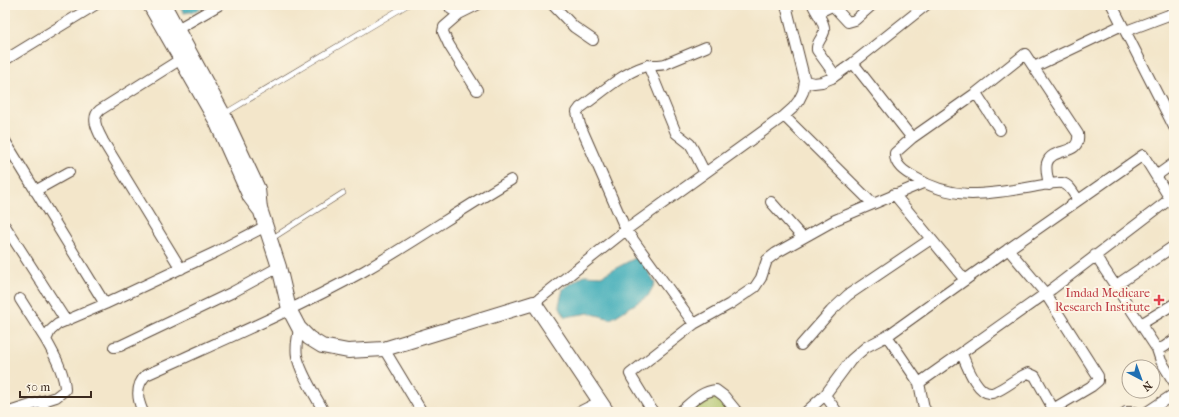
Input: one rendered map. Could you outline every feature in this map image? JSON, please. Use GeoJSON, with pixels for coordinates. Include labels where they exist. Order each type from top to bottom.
{"type":"FeatureCollection","features":[{"type":"Feature","properties":{"kind":"main road"},"geometry":{"type":"LineString","coordinates":[[150,5],[172,32],[223,114],[258,189],[260,209],[279,267],[289,309],[299,328],[309,338],[322,346],[348,351],[384,349],[534,304],[603,407]]}},
{"type":"Feature","properties":{"kind":"main road"},"geometry":{"type":"LineString","coordinates":[[164,5],[181,59],[215,119],[250,197],[260,209]]}},
{"type":"Feature","properties":{"kind":"street"},"geometry":{"type":"LineString","coordinates":[[5,60],[95,5]]}},
{"type":"Feature","properties":{"kind":"street"},"geometry":{"type":"LineString","coordinates":[[172,32],[219,5]]}},
{"type":"Feature","properties":{"kind":"street"},"geometry":{"type":"LineString","coordinates":[[449,5],[451,9],[460,14]]}},
{"type":"Feature","properties":{"kind":"street"},"geometry":{"type":"LineString","coordinates":[[477,5],[460,14],[444,27],[443,32],[449,45],[477,90]]}},
{"type":"Feature","properties":{"kind":"street"},"geometry":{"type":"LineString","coordinates":[[553,5],[574,27],[593,40]]}},
{"type":"Feature","properties":{"kind":"street"},"geometry":{"type":"LineString","coordinates":[[534,304],[626,230],[793,108],[803,92],[805,81],[786,5]]}},
{"type":"Feature","properties":{"kind":"street"},"geometry":{"type":"LineString","coordinates":[[835,75],[817,50],[817,46],[824,32],[824,28],[815,9],[832,6],[848,22],[855,20],[872,5]]}},
{"type":"Feature","properties":{"kind":"street"},"geometry":{"type":"LineString","coordinates":[[805,81],[814,83],[822,82],[835,75],[926,5]]}},
{"type":"Feature","properties":{"kind":"street"},"geometry":{"type":"LineString","coordinates":[[1112,5],[1174,128]]}},
{"type":"Feature","properties":{"kind":"street"},"geometry":{"type":"LineString","coordinates":[[1034,67],[1124,28],[1174,13]]}},
{"type":"Feature","properties":{"kind":"street"},"geometry":{"type":"LineString","coordinates":[[694,324],[626,230],[582,129],[577,112],[580,108],[633,71],[648,65],[660,66],[706,48]]}},
{"type":"Feature","properties":{"kind":"street"},"geometry":{"type":"LineString","coordinates":[[1049,185],[1046,169],[1047,162],[1050,157],[1076,146],[1079,141],[1078,134],[1025,54],[976,93],[912,138],[895,153],[894,158],[903,171],[923,183],[948,192],[965,195],[1006,191],[1049,185],[1062,183],[1067,184],[1078,200]]}},
{"type":"Feature","properties":{"kind":"street"},"geometry":{"type":"LineString","coordinates":[[180,269],[113,156],[102,141],[95,117],[97,112],[181,59]]}},
{"type":"Feature","properties":{"kind":"street"},"geometry":{"type":"LineString","coordinates":[[852,63],[912,138]]}},
{"type":"Feature","properties":{"kind":"street"},"geometry":{"type":"LineString","coordinates":[[648,65],[676,133],[690,144],[705,173]]}},
{"type":"Feature","properties":{"kind":"street"},"geometry":{"type":"LineString","coordinates":[[976,93],[1000,130]]}},
{"type":"Feature","properties":{"kind":"street"},"geometry":{"type":"LineString","coordinates":[[784,116],[872,203]]}},
{"type":"Feature","properties":{"kind":"street"},"geometry":{"type":"LineString","coordinates":[[5,141],[105,304]]}},
{"type":"Feature","properties":{"kind":"street"},"geometry":{"type":"LineString","coordinates":[[806,412],[825,395],[851,360],[866,347],[887,336],[1142,155],[1172,202],[1095,255],[962,354],[919,383]]}},
{"type":"Feature","properties":{"kind":"street"},"geometry":{"type":"LineString","coordinates":[[1156,176],[1174,162]]}},
{"type":"Feature","properties":{"kind":"street"},"geometry":{"type":"LineString","coordinates":[[35,191],[69,172]]}},
{"type":"Feature","properties":{"kind":"street"},"geometry":{"type":"LineString","coordinates":[[143,412],[140,405],[138,390],[142,379],[146,375],[289,309],[372,266],[478,199],[511,180]]}},
{"type":"Feature","properties":{"kind":"street"},"geometry":{"type":"LineString","coordinates":[[654,412],[630,374],[694,324],[730,304],[755,286],[761,278],[767,260],[776,253],[835,220],[872,203],[923,183]]}},
{"type":"Feature","properties":{"kind":"street"},"geometry":{"type":"LineString","coordinates":[[894,194],[965,280]]}},
{"type":"Feature","properties":{"kind":"street"},"geometry":{"type":"LineString","coordinates":[[771,202],[802,238]]}},
{"type":"Feature","properties":{"kind":"street"},"geometry":{"type":"LineString","coordinates":[[5,226],[66,321]]}},
{"type":"Feature","properties":{"kind":"street"},"geometry":{"type":"LineString","coordinates":[[46,340],[50,331],[58,324],[180,269],[268,233]]}},
{"type":"Feature","properties":{"kind":"street"},"geometry":{"type":"LineString","coordinates":[[801,345],[835,307],[848,296],[931,239]]}},
{"type":"Feature","properties":{"kind":"street"},"geometry":{"type":"LineString","coordinates":[[1116,286],[1174,246]]}},
{"type":"Feature","properties":{"kind":"street"},"geometry":{"type":"LineString","coordinates":[[962,354],[975,381],[980,388],[988,394],[994,393],[1020,376],[1028,373],[1035,376],[1054,410],[1098,381],[1098,376],[1045,293],[1008,249]]}},
{"type":"Feature","properties":{"kind":"street"},"geometry":{"type":"LineString","coordinates":[[1095,255],[1157,349],[1161,362],[1174,382]]}},
{"type":"Feature","properties":{"kind":"street"},"geometry":{"type":"LineString","coordinates":[[114,347],[120,346],[232,293],[279,267]]}},
{"type":"Feature","properties":{"kind":"street"},"geometry":{"type":"LineString","coordinates":[[12,412],[56,397],[65,390],[65,384],[55,358],[46,340],[20,299]]}},
{"type":"Feature","properties":{"kind":"street"},"geometry":{"type":"LineString","coordinates":[[1141,324],[1174,304]]}},
{"type":"Feature","properties":{"kind":"street"},"geometry":{"type":"LineString","coordinates":[[299,328],[296,345],[297,355],[305,376],[324,412]]}},
{"type":"Feature","properties":{"kind":"street"},"geometry":{"type":"LineString","coordinates":[[887,336],[919,383],[924,408],[927,412]]}},
{"type":"Feature","properties":{"kind":"street"},"geometry":{"type":"LineString","coordinates":[[1157,349],[1164,347],[1174,340]]}},
{"type":"Feature","properties":{"kind":"street"},"geometry":{"type":"LineString","coordinates":[[384,349],[422,412]]}},
{"type":"Feature","properties":{"kind":"street"},"geometry":{"type":"LineString","coordinates":[[680,412],[699,396],[709,390],[716,390],[724,396],[737,412]]}},
{"type":"Feature","properties":{"kind":"street"},"geometry":{"type":"LineString","coordinates":[[1147,412],[1174,394]]}},
{"type":"Feature","properties":{"kind":"street"},"geometry":{"type":"LineString","coordinates":[[825,395],[837,412]]}},
{"type":"Feature","properties":{"kind":"street"},"geometry":{"type":"LineString","coordinates":[[42,401],[47,412]]}},
{"type":"Feature","properties":{"kind":"street"},"geometry":{"type":"LineString","coordinates":[[579,412],[603,407]]}},
{"type":"Feature","properties":{"kind":"street"},"geometry":{"type":"LineString","coordinates":[[1126,412],[1134,412]]}},
{"type":"Feature","properties":{"kind":"lane"},"geometry":{"type":"LineString","coordinates":[[223,114],[407,5]]}},
{"type":"Feature","properties":{"kind":"lane"},"geometry":{"type":"LineString","coordinates":[[268,233],[343,193]]}},
{"type":"Feature","properties":{"kind":"green space"},"geometry":{"type":"Polygon","coordinates":[[[716,397],[730,412],[689,412],[699,403],[716,397]]]}},
{"type":"Feature","properties":{"kind":"water"},"geometry":{"type":"Polygon","coordinates":[[[179,5],[207,5],[196,11],[184,13],[179,5]]]}},
{"type":"Feature","properties":{"kind":"water"},"geometry":{"type":"Polygon","coordinates":[[[639,256],[655,283],[648,296],[611,319],[589,313],[565,317],[559,305],[563,289],[584,275],[601,276],[639,256]]]}},
{"type":"Feature","properties":{"kind":"place","name":"Imdad Medicare Research Institute"},"geometry":{"type":"Point","coordinates":[1159,300]}}]}
